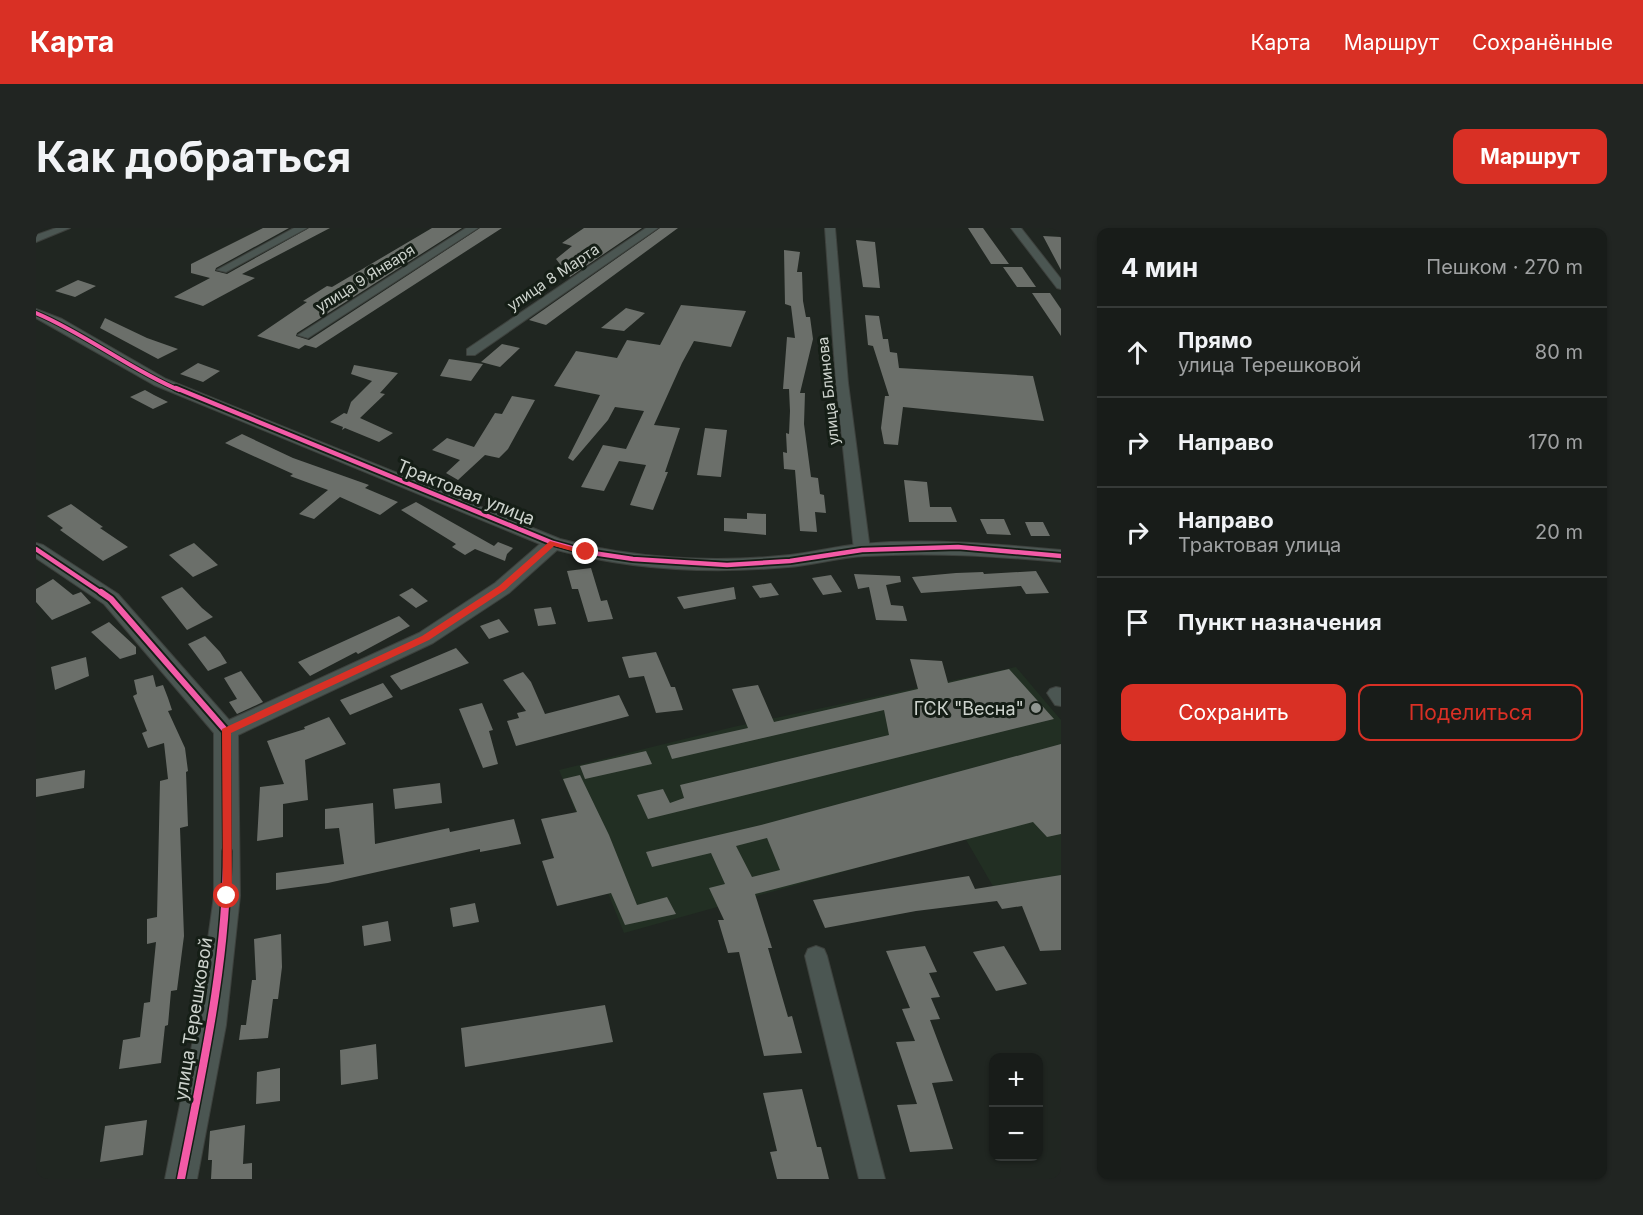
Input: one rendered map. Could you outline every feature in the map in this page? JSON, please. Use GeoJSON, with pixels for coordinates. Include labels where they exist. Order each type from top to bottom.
{"type":"FeatureCollection","features":[{"type":"Feature","properties":{"kind":"street"},"geometry":{"type":"LineString","coordinates":[[36,239],[65,228]]}},
{"type":"Feature","properties":{"kind":"street"},"geometry":{"type":"LineString","coordinates":[[222,270],[302,228]]}},
{"type":"Feature","properties":{"kind":"street","name":"улица 9 Января"},"geometry":{"type":"LineString","coordinates":[[304,335],[473,228]]}},
{"type":"Feature","properties":{"kind":"street","name":"улица 8 Марта"},"geometry":{"type":"LineString","coordinates":[[471,352],[653,228]]}},
{"type":"Feature","properties":{"kind":"street","name":"улица Блинова"},"geometry":{"type":"LineString","coordinates":[[830,228],[842,383],[862,550]]}},
{"type":"Feature","properties":{"kind":"street"},"geometry":{"type":"LineString","coordinates":[[1017,228],[1061,286]]}},
{"type":"Feature","properties":{"kind":"street","name":"Трактовая улица"},"geometry":{"type":"LineString","coordinates":[[36,313],[57,322],[160,382],[553,543],[586,552],[633,560],[727,565],[790,561],[862,550],[958,547],[1061,556]]}},
{"type":"Feature","properties":{"kind":"street"},"geometry":{"type":"LineString","coordinates":[[36,549],[111,599],[226,731],[426,638],[502,588],[553,543]]}},
{"type":"Feature","properties":{"kind":"street","name":"улица Терешковой"},"geometry":{"type":"LineString","coordinates":[[181,1179],[211,1025],[227,896],[226,731]]}},
{"type":"Feature","properties":{"kind":"street"},"geometry":{"type":"LineString","coordinates":[[816,956],[872,1179]]}},
{"type":"Feature","properties":{"kind":"shaded area"},"geometry":{"type":"Polygon","coordinates":[[[1016,667],[1061,720],[1061,897],[1005,907],[965,838],[624,933],[559,770],[733,727],[1016,667]]]}},
{"type":"Feature","properties":{"kind":"building"},"geometry":{"type":"Polygon","coordinates":[[[263,228],[289,228],[216,268],[215,271],[227,274],[309,228],[330,228],[242,274],[255,278],[203,306],[174,297],[210,278],[191,273],[191,264],[263,228]]]}},
{"type":"Feature","properties":{"kind":"building"},"geometry":{"type":"Polygon","coordinates":[[[432,228],[462,228],[297,333],[296,336],[309,340],[480,228],[502,228],[316,348],[305,345],[299,349],[257,336],[327,286],[332,287],[432,228]]]}},
{"type":"Feature","properties":{"kind":"building"},"geometry":{"type":"Polygon","coordinates":[[[584,228],[642,228],[570,277],[556,259],[572,246],[562,243],[584,228]]]}},
{"type":"Feature","properties":{"kind":"building"},"geometry":{"type":"Polygon","coordinates":[[[660,228],[678,228],[546,325],[529,320],[660,228]]]}},
{"type":"Feature","properties":{"kind":"building"},"geometry":{"type":"Polygon","coordinates":[[[968,228],[983,228],[1009,264],[991,264],[968,228]]]}},
{"type":"Feature","properties":{"kind":"building"},"geometry":{"type":"Polygon","coordinates":[[[1043,236],[1061,237],[1061,270],[1043,236]]]}},
{"type":"Feature","properties":{"kind":"building"},"geometry":{"type":"Polygon","coordinates":[[[856,240],[875,242],[880,288],[863,287],[856,240]]]}},
{"type":"Feature","properties":{"kind":"building"},"geometry":{"type":"Polygon","coordinates":[[[784,250],[800,252],[797,272],[802,272],[803,301],[806,317],[810,317],[813,339],[800,393],[805,393],[804,424],[811,477],[818,478],[820,494],[824,495],[826,513],[815,512],[817,532],[800,531],[795,470],[784,469],[783,452],[787,453],[786,433],[789,434],[790,411],[789,389],[783,389],[787,337],[795,338],[791,306],[785,304],[784,250]]]}},
{"type":"Feature","properties":{"kind":"building"},"geometry":{"type":"Polygon","coordinates":[[[1003,267],[1022,267],[1036,287],[1017,287],[1003,267]]]}},
{"type":"Feature","properties":{"kind":"building"},"geometry":{"type":"Polygon","coordinates":[[[78,280],[96,286],[75,297],[55,291],[78,280]]]}},
{"type":"Feature","properties":{"kind":"building"},"geometry":{"type":"Polygon","coordinates":[[[1032,293],[1050,293],[1061,309],[1061,336],[1032,293]]]}},
{"type":"Feature","properties":{"kind":"building"},"geometry":{"type":"Polygon","coordinates":[[[681,305],[746,311],[731,347],[694,341],[682,363],[654,425],[680,428],[665,472],[668,472],[653,510],[630,505],[646,465],[619,461],[604,491],[581,487],[603,445],[626,449],[644,411],[615,407],[608,420],[573,461],[568,458],[600,395],[554,386],[576,351],[617,358],[627,340],[660,345],[681,305]]]}},
{"type":"Feature","properties":{"kind":"building"},"geometry":{"type":"Polygon","coordinates":[[[626,308],[645,313],[624,331],[601,328],[626,308]]]}},
{"type":"Feature","properties":{"kind":"building"},"geometry":{"type":"Polygon","coordinates":[[[865,315],[879,316],[883,339],[888,339],[890,352],[897,353],[899,368],[1033,376],[1044,421],[903,407],[898,445],[884,444],[881,428],[885,396],[889,396],[873,346],[868,345],[865,315]]]}},
{"type":"Feature","properties":{"kind":"building"},"geometry":{"type":"Polygon","coordinates":[[[105,318],[147,338],[178,349],[158,359],[100,328],[105,318]]]}},
{"type":"Feature","properties":{"kind":"building"},"geometry":{"type":"Polygon","coordinates":[[[502,344],[520,348],[500,367],[481,362],[502,344]]]}},
{"type":"Feature","properties":{"kind":"building"},"geometry":{"type":"Polygon","coordinates":[[[449,359],[483,364],[471,381],[440,376],[449,359]]]}},
{"type":"Feature","properties":{"kind":"building"},"geometry":{"type":"Polygon","coordinates":[[[198,363],[220,371],[203,382],[180,374],[198,363]]]}},
{"type":"Feature","properties":{"kind":"building"},"geometry":{"type":"Polygon","coordinates":[[[354,365],[398,373],[380,393],[385,394],[360,418],[393,433],[379,442],[345,428],[342,430],[343,427],[330,422],[344,413],[347,414],[351,402],[372,381],[351,374],[354,365]]]}},
{"type":"Feature","properties":{"kind":"building"},"geometry":{"type":"Polygon","coordinates":[[[145,390],[168,402],[153,409],[130,397],[145,390]]]}},
{"type":"Feature","properties":{"kind":"building"},"geometry":{"type":"Polygon","coordinates":[[[512,396],[535,400],[508,449],[499,458],[485,455],[458,480],[446,473],[460,460],[432,450],[447,438],[474,447],[495,413],[502,414],[512,396]]]}},
{"type":"Feature","properties":{"kind":"building"},"geometry":{"type":"Polygon","coordinates":[[[705,428],[727,430],[721,477],[697,475],[705,428]]]}},
{"type":"Feature","properties":{"kind":"building"},"geometry":{"type":"Polygon","coordinates":[[[242,434],[293,458],[369,485],[365,488],[398,502],[380,515],[340,497],[314,519],[299,514],[328,490],[290,476],[293,474],[225,443],[242,434]]]}},
{"type":"Feature","properties":{"kind":"building"},"geometry":{"type":"Polygon","coordinates":[[[904,480],[927,482],[930,507],[951,507],[957,522],[909,522],[904,480]]]}},
{"type":"Feature","properties":{"kind":"building"},"geometry":{"type":"Polygon","coordinates":[[[416,502],[494,546],[498,542],[513,548],[507,554],[505,561],[475,549],[465,555],[452,547],[456,544],[401,510],[416,502]]]}},
{"type":"Feature","properties":{"kind":"building"},"geometry":{"type":"Polygon","coordinates":[[[71,504],[128,547],[103,561],[60,530],[63,528],[47,516],[71,504]]]}},
{"type":"Feature","properties":{"kind":"building"},"geometry":{"type":"Polygon","coordinates":[[[747,513],[766,514],[766,535],[724,531],[724,518],[747,519],[747,513]]]}},
{"type":"Feature","properties":{"kind":"building"},"geometry":{"type":"Polygon","coordinates":[[[980,519],[1004,519],[1011,535],[987,534],[980,519]]]}},
{"type":"Feature","properties":{"kind":"building"},"geometry":{"type":"Polygon","coordinates":[[[1025,522],[1043,522],[1050,536],[1031,536],[1025,522]]]}},
{"type":"Feature","properties":{"kind":"building"},"geometry":{"type":"Polygon","coordinates":[[[194,543],[218,565],[193,577],[169,555],[194,543]]]}},
{"type":"Feature","properties":{"kind":"building"},"geometry":{"type":"Polygon","coordinates":[[[591,568],[601,601],[607,600],[613,619],[588,622],[578,589],[572,589],[567,571],[591,568]]]}},
{"type":"Feature","properties":{"kind":"building"},"geometry":{"type":"Polygon","coordinates":[[[1036,571],[1049,593],[1026,594],[1021,586],[921,593],[912,577],[956,573],[1036,571]]]}},
{"type":"Feature","properties":{"kind":"building"},"geometry":{"type":"Polygon","coordinates":[[[854,574],[900,576],[901,582],[886,585],[891,605],[903,606],[907,621],[876,620],[869,587],[858,589],[854,574]]]}},
{"type":"Feature","properties":{"kind":"building"},"geometry":{"type":"Polygon","coordinates":[[[831,575],[842,592],[823,595],[812,578],[831,575]]]}},
{"type":"Feature","properties":{"kind":"building"},"geometry":{"type":"Polygon","coordinates":[[[53,579],[73,595],[81,592],[91,603],[52,620],[36,602],[36,589],[53,579]]]}},
{"type":"Feature","properties":{"kind":"building"},"geometry":{"type":"Polygon","coordinates":[[[771,583],[779,595],[760,598],[752,586],[771,583]]]}},
{"type":"Feature","properties":{"kind":"building"},"geometry":{"type":"Polygon","coordinates":[[[182,587],[213,617],[187,630],[161,597],[182,587]]]}},
{"type":"Feature","properties":{"kind":"building"},"geometry":{"type":"Polygon","coordinates":[[[734,587],[736,599],[684,609],[677,597],[734,587]]]}},
{"type":"Feature","properties":{"kind":"building"},"geometry":{"type":"Polygon","coordinates":[[[412,588],[428,601],[416,608],[399,595],[412,588]]]}},
{"type":"Feature","properties":{"kind":"building"},"geometry":{"type":"Polygon","coordinates":[[[551,607],[556,624],[538,626],[534,609],[551,607]]]}},
{"type":"Feature","properties":{"kind":"building"},"geometry":{"type":"Polygon","coordinates":[[[399,616],[410,626],[310,676],[298,662],[399,616]]]}},
{"type":"Feature","properties":{"kind":"building"},"geometry":{"type":"Polygon","coordinates":[[[499,619],[509,632],[489,639],[480,626],[499,619]]]}},
{"type":"Feature","properties":{"kind":"building"},"geometry":{"type":"Polygon","coordinates":[[[109,622],[136,647],[136,654],[120,659],[91,632],[109,622]]]}},
{"type":"Feature","properties":{"kind":"building"},"geometry":{"type":"Polygon","coordinates":[[[205,636],[227,663],[208,671],[188,644],[205,636]]]}},
{"type":"Feature","properties":{"kind":"building"},"geometry":{"type":"Polygon","coordinates":[[[456,648],[469,663],[401,690],[390,676],[456,648]]]}},
{"type":"Feature","properties":{"kind":"building"},"geometry":{"type":"Polygon","coordinates":[[[656,652],[671,687],[675,687],[683,710],[656,713],[644,676],[629,678],[622,657],[656,652]]]}},
{"type":"Feature","properties":{"kind":"building"},"geometry":{"type":"Polygon","coordinates":[[[86,657],[89,676],[55,690],[51,667],[86,657]]]}},
{"type":"Feature","properties":{"kind":"building"},"geometry":{"type":"Polygon","coordinates":[[[910,659],[942,661],[948,683],[1009,669],[1054,719],[648,819],[637,795],[663,789],[670,803],[684,798],[680,785],[889,735],[884,710],[672,759],[667,746],[748,728],[732,689],[758,685],[774,722],[918,689],[910,659]]]}},
{"type":"Feature","properties":{"kind":"building"},"geometry":{"type":"Polygon","coordinates":[[[241,671],[263,702],[237,714],[229,702],[237,699],[224,678],[241,671]]]}},
{"type":"Feature","properties":{"kind":"building"},"geometry":{"type":"Polygon","coordinates":[[[523,672],[531,682],[545,714],[619,695],[629,716],[516,746],[507,721],[519,718],[517,713],[526,711],[503,680],[523,672]]]}},
{"type":"Feature","properties":{"kind":"building"},"geometry":{"type":"Polygon","coordinates":[[[153,675],[156,687],[163,685],[168,698],[172,710],[168,711],[185,748],[188,771],[186,772],[188,826],[180,828],[184,936],[177,990],[171,991],[161,1063],[119,1069],[123,1040],[140,1037],[144,1003],[150,1002],[156,942],[147,944],[147,919],[157,917],[160,781],[168,779],[164,743],[148,748],[142,733],[147,731],[133,696],[137,694],[134,680],[153,675]]]}},
{"type":"Feature","properties":{"kind":"building"},"geometry":{"type":"Polygon","coordinates":[[[383,683],[393,697],[350,715],[340,700],[383,683]]]}},
{"type":"Feature","properties":{"kind":"building"},"geometry":{"type":"Polygon","coordinates":[[[482,703],[493,730],[489,731],[498,764],[483,768],[459,709],[482,703]]]}},
{"type":"Feature","properties":{"kind":"building"},"geometry":{"type":"Polygon","coordinates":[[[329,717],[346,744],[305,760],[308,800],[283,804],[283,837],[257,841],[260,787],[284,784],[267,741],[305,729],[304,727],[329,717]]]}},
{"type":"Feature","properties":{"kind":"building"},"geometry":{"type":"Polygon","coordinates":[[[1061,744],[1061,834],[1047,837],[1033,822],[755,894],[772,948],[768,948],[788,1017],[792,1016],[802,1053],[764,1056],[739,952],[728,953],[718,920],[724,920],[709,888],[725,884],[711,853],[652,867],[646,852],[761,825],[1061,744]],[[767,838],[736,846],[752,877],[780,870],[767,838]]]}},
{"type":"Feature","properties":{"kind":"building"},"geometry":{"type":"Polygon","coordinates":[[[646,751],[652,764],[585,779],[580,766],[646,751]]]}},
{"type":"Feature","properties":{"kind":"building"},"geometry":{"type":"Polygon","coordinates":[[[85,770],[84,788],[36,797],[36,779],[85,770]]]}},
{"type":"Feature","properties":{"kind":"building"},"geometry":{"type":"Polygon","coordinates":[[[580,775],[609,835],[637,905],[667,897],[676,914],[625,925],[611,893],[557,906],[542,861],[554,858],[541,819],[577,812],[563,779],[580,775]]]}},
{"type":"Feature","properties":{"kind":"building"},"geometry":{"type":"Polygon","coordinates":[[[440,783],[442,803],[395,809],[393,789],[440,783]]]}},
{"type":"Feature","properties":{"kind":"building"},"geometry":{"type":"Polygon","coordinates":[[[373,803],[375,844],[449,828],[450,832],[514,819],[521,844],[480,852],[480,849],[328,883],[276,890],[276,873],[344,864],[339,828],[325,829],[325,809],[373,803]]]}},
{"type":"Feature","properties":{"kind":"building"},"geometry":{"type":"Polygon","coordinates":[[[1061,875],[1061,950],[1040,951],[1022,906],[1002,909],[997,901],[916,911],[825,928],[813,900],[969,876],[975,889],[1061,875]]]}},
{"type":"Feature","properties":{"kind":"building"},"geometry":{"type":"Polygon","coordinates":[[[475,903],[479,922],[453,927],[450,908],[475,903]]]}},
{"type":"Feature","properties":{"kind":"building"},"geometry":{"type":"Polygon","coordinates":[[[388,921],[391,941],[364,946],[362,926],[388,921]]]}},
{"type":"Feature","properties":{"kind":"building"},"geometry":{"type":"Polygon","coordinates":[[[281,934],[282,967],[278,999],[273,999],[268,1038],[239,1040],[241,1025],[246,1025],[252,980],[256,980],[254,939],[281,934]]]}},
{"type":"Feature","properties":{"kind":"building"},"geometry":{"type":"Polygon","coordinates":[[[925,946],[937,972],[929,973],[940,997],[931,998],[940,1019],[930,1020],[953,1081],[932,1083],[953,1149],[910,1152],[897,1105],[917,1104],[896,1042],[915,1041],[902,1009],[910,1008],[886,951],[925,946]]]}},
{"type":"Feature","properties":{"kind":"building"},"geometry":{"type":"Polygon","coordinates":[[[1004,946],[1027,984],[996,991],[973,952],[1004,946]]]}},
{"type":"Feature","properties":{"kind":"building"},"geometry":{"type":"Polygon","coordinates":[[[605,1005],[613,1042],[465,1067],[461,1028],[605,1005]]]}},
{"type":"Feature","properties":{"kind":"building"},"geometry":{"type":"Polygon","coordinates":[[[376,1044],[378,1079],[341,1085],[340,1050],[376,1044]]]}},
{"type":"Feature","properties":{"kind":"building"},"geometry":{"type":"Polygon","coordinates":[[[280,1068],[280,1101],[256,1104],[257,1072],[280,1068]]]}},
{"type":"Feature","properties":{"kind":"building"},"geometry":{"type":"Polygon","coordinates":[[[802,1089],[817,1147],[821,1147],[829,1179],[777,1179],[770,1152],[777,1151],[763,1093],[802,1089]]]}},
{"type":"Feature","properties":{"kind":"building"},"geometry":{"type":"Polygon","coordinates":[[[147,1120],[143,1155],[100,1162],[105,1126],[147,1120]]]}},
{"type":"Feature","properties":{"kind":"building"},"geometry":{"type":"Polygon","coordinates":[[[245,1125],[243,1164],[252,1163],[252,1179],[211,1179],[212,1160],[208,1160],[210,1131],[245,1125]]]}},
{"type":"Feature","properties":{"kind":"cycle path"},"geometry":{"type":"LineString","coordinates":[[36,313],[57,322],[160,382],[553,543],[586,552],[633,559],[727,565],[790,561],[862,550],[958,547],[1061,556]]}},
{"type":"Feature","properties":{"kind":"cycle path"},"geometry":{"type":"LineString","coordinates":[[36,549],[111,599],[226,731],[227,896],[211,1025],[181,1179]]}},
{"type":"Feature","properties":{"kind":"place","name":"ГСК \"Весна\""},"geometry":{"type":"Point","coordinates":[1036,708]}},
{"type":"Feature","properties":{"kind":"route"},"geometry":{"type":"LineString","coordinates":[[227,896],[226,731],[426,638],[502,588],[553,543],[586,552]]}}]}
